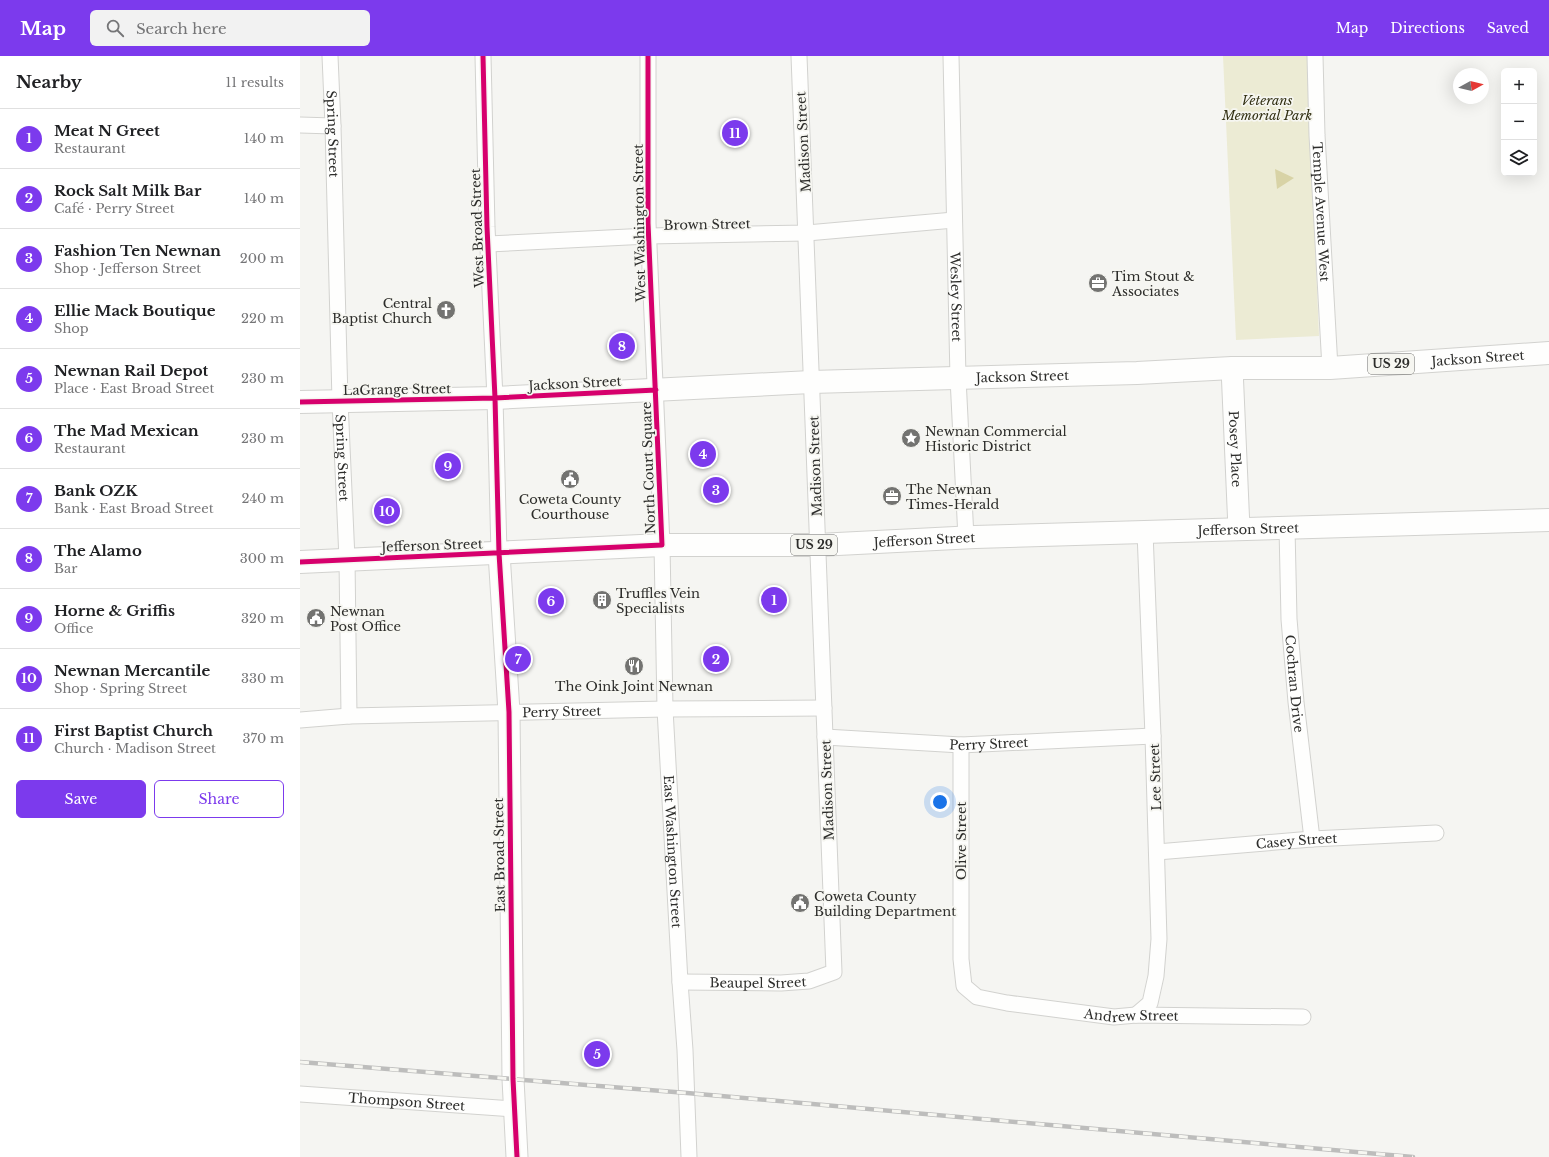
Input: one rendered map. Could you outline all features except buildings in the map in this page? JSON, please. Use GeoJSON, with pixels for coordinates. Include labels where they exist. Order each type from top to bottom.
{"type":"FeatureCollection","features":[{"type":"Feature","properties":{"kind":"main road","name":"Jackson Street"},"geometry":{"type":"LineString","coordinates":[[495,398],[811,382],[1232,368],[1330,368],[1549,353]]}},
{"type":"Feature","properties":{"kind":"main road","name":"LaGrange Street"},"geometry":{"type":"LineString","coordinates":[[300,402],[495,398]]}},
{"type":"Feature","properties":{"kind":"main road","name":"Jefferson Street"},"geometry":{"type":"LineString","coordinates":[[300,562],[662,545],[818,545],[966,538],[1549,520]]}},
{"type":"Feature","properties":{"kind":"street","name":"Spring Street"},"geometry":{"type":"LineString","coordinates":[[330,56],[340,401],[348,559],[349,716]]}},
{"type":"Feature","properties":{"kind":"street","name":"West Broad Street"},"geometry":{"type":"LineString","coordinates":[[483,56],[499,553]]}},
{"type":"Feature","properties":{"kind":"street","name":"West Washington Street"},"geometry":{"type":"LineString","coordinates":[[648,56],[648,236],[656,390]]}},
{"type":"Feature","properties":{"kind":"street","name":"Madison Street"},"geometry":{"type":"LineString","coordinates":[[799,56],[807,232],[811,382],[834,972]]}},
{"type":"Feature","properties":{"kind":"street","name":"Wesley Street"},"geometry":{"type":"LineString","coordinates":[[951,56],[958,378],[966,538]]}},
{"type":"Feature","properties":{"kind":"street","name":"Temple Avenue West"},"geometry":{"type":"LineString","coordinates":[[1314,56],[1330,368]]}},
{"type":"Feature","properties":{"kind":"street"},"geometry":{"type":"LineString","coordinates":[[300,125],[333,126]]}},
{"type":"Feature","properties":{"kind":"street","name":"Brown Street"},"geometry":{"type":"LineString","coordinates":[[488,244],[648,236],[807,232],[954,220]]}},
{"type":"Feature","properties":{"kind":"street","name":"Posey Place"},"geometry":{"type":"LineString","coordinates":[[1232,368],[1239,529]]}},
{"type":"Feature","properties":{"kind":"street","name":"North Court Square"},"geometry":{"type":"LineString","coordinates":[[656,390],[662,545]]}},
{"type":"Feature","properties":{"kind":"street","name":"Cochran Drive"},"geometry":{"type":"LineString","coordinates":[[1287,528],[1290,626],[1296,702],[1312,839]]}},
{"type":"Feature","properties":{"kind":"street","name":"Lee Street"},"geometry":{"type":"LineString","coordinates":[[1136,1015],[1150,1003],[1156,976],[1159,939],[1145,532]]}},
{"type":"Feature","properties":{"kind":"street","name":"East Washington Street"},"geometry":{"type":"LineString","coordinates":[[662,545],[665,709],[685,1050],[689,1157]]}},
{"type":"Feature","properties":{"kind":"street","name":"East Broad Street"},"geometry":{"type":"LineString","coordinates":[[499,553],[509,712],[514,1109],[517,1157]]}},
{"type":"Feature","properties":{"kind":"street","name":"Perry Street"},"geometry":{"type":"LineString","coordinates":[[300,720],[349,716],[509,712],[824,708]]}},
{"type":"Feature","properties":{"kind":"street","name":"Perry Street"},"geometry":{"type":"LineString","coordinates":[[825,737],[961,745],[1153,736]]}},
{"type":"Feature","properties":{"kind":"street","name":"Olive Street"},"geometry":{"type":"LineString","coordinates":[[961,745],[961,959],[964,986]]}},
{"type":"Feature","properties":{"kind":"street","name":"Casey Street"},"geometry":{"type":"LineString","coordinates":[[1157,852],[1312,839],[1436,833]]}},
{"type":"Feature","properties":{"kind":"street","name":"Beaupel Street"},"geometry":{"type":"LineString","coordinates":[[680,982],[781,983],[809,981],[834,972]]}},
{"type":"Feature","properties":{"kind":"street","name":"Andrew Street"},"geometry":{"type":"LineString","coordinates":[[964,986],[977,997],[1007,1003],[1114,1017],[1136,1015],[1303,1016]]}},
{"type":"Feature","properties":{"kind":"street","name":"Thompson Street"},"geometry":{"type":"LineString","coordinates":[[300,1094],[514,1109]]}},
{"type":"Feature","properties":{"kind":"green space","name":"Veterans Memorial Park"},"geometry":{"type":"Polygon","coordinates":[[[1223,56],[1307,56],[1319,336],[1236,340],[1223,56]]]}},
{"type":"Feature","properties":{"kind":"shaded area"},"geometry":{"type":"Polygon","coordinates":[[[1275,169],[1294,178],[1277,189],[1275,169]]]}},
{"type":"Feature","properties":{"kind":"railway"},"geometry":{"type":"LineString","coordinates":[[300,1062],[687,1093],[1413,1157]]}},
{"type":"Feature","properties":{"kind":"cycle path"},"geometry":{"type":"LineString","coordinates":[[483,56],[487,227],[495,398],[499,553],[509,712],[513,1079],[517,1157]]}},
{"type":"Feature","properties":{"kind":"cycle path"},"geometry":{"type":"LineString","coordinates":[[300,562],[662,545],[648,223],[648,56]]}},
{"type":"Feature","properties":{"kind":"cycle path"},"geometry":{"type":"LineString","coordinates":[[300,402],[495,398],[656,390]]}},
{"type":"Feature","properties":{"kind":"place","name":"First Baptist Church"},"geometry":{"type":"Point","coordinates":[735,133]}},
{"type":"Feature","properties":{"kind":"place","name":"Tim Stout & Associates"},"geometry":{"type":"Point","coordinates":[1098,283]}},
{"type":"Feature","properties":{"kind":"place","name":"Central Baptist Church"},"geometry":{"type":"Point","coordinates":[446,310]}},
{"type":"Feature","properties":{"kind":"place","name":"The Alamo"},"geometry":{"type":"Point","coordinates":[622,346]}},
{"type":"Feature","properties":{"kind":"place","name":"Newnan Commercial Historic District"},"geometry":{"type":"Point","coordinates":[911,438]}},
{"type":"Feature","properties":{"kind":"place","name":"Ellie Mack Boutique"},"geometry":{"type":"Point","coordinates":[703,454]}},
{"type":"Feature","properties":{"kind":"place","name":"Horne & Griffis"},"geometry":{"type":"Point","coordinates":[448,466]}},
{"type":"Feature","properties":{"kind":"place","name":"Coweta County Courthouse"},"geometry":{"type":"Point","coordinates":[570,479]}},
{"type":"Feature","properties":{"kind":"place","name":"Fashion Ten Newnan"},"geometry":{"type":"Point","coordinates":[716,490]}},
{"type":"Feature","properties":{"kind":"place","name":"The Newnan Times-Herald"},"geometry":{"type":"Point","coordinates":[892,496]}},
{"type":"Feature","properties":{"kind":"place","name":"Newnan Mercantile"},"geometry":{"type":"Point","coordinates":[387,511]}},
{"type":"Feature","properties":{"kind":"place","name":"Truffles Vein Specialists"},"geometry":{"type":"Point","coordinates":[602,600]}},
{"type":"Feature","properties":{"kind":"place","name":"Meat N Greet"},"geometry":{"type":"Point","coordinates":[774,600]}},
{"type":"Feature","properties":{"kind":"place","name":"The Mad Mexican"},"geometry":{"type":"Point","coordinates":[551,601]}},
{"type":"Feature","properties":{"kind":"place","name":"Newnan Post Office"},"geometry":{"type":"Point","coordinates":[316,618]}},
{"type":"Feature","properties":{"kind":"place","name":"Bank OZK"},"geometry":{"type":"Point","coordinates":[518,659]}},
{"type":"Feature","properties":{"kind":"place","name":"Rock Salt Milk Bar"},"geometry":{"type":"Point","coordinates":[716,659]}},
{"type":"Feature","properties":{"kind":"place","name":"The Oink Joint Newnan"},"geometry":{"type":"Point","coordinates":[634,666]}},
{"type":"Feature","properties":{"kind":"place","name":"Coweta County Building Department"},"geometry":{"type":"Point","coordinates":[800,903]}},
{"type":"Feature","properties":{"kind":"place","name":"Newnan Rail Depot"},"geometry":{"type":"Point","coordinates":[597,1054]}}]}
